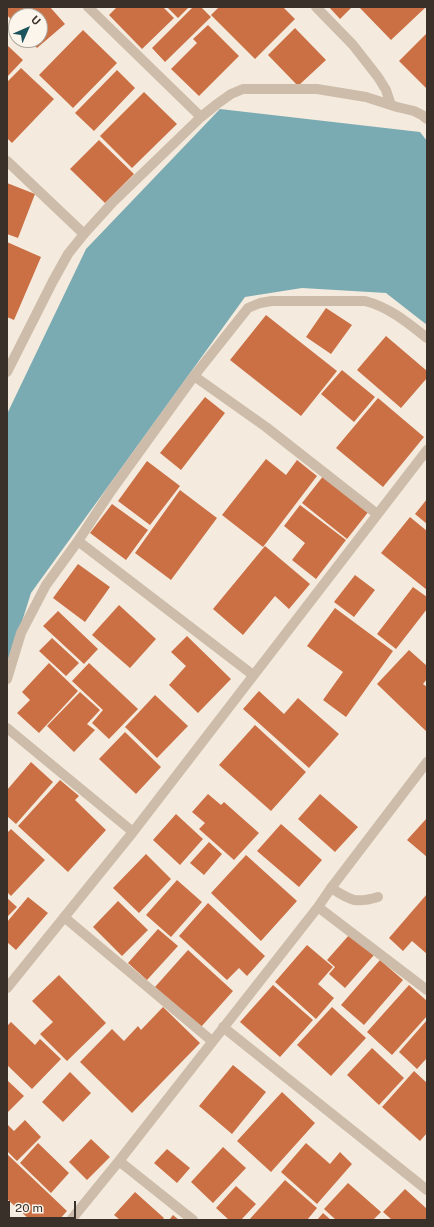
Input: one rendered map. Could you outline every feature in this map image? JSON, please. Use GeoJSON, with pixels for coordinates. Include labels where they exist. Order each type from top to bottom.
{"type":"FeatureCollection","features":[{"type":"Feature","properties":{"kind":"street"},"geometry":{"type":"LineString","coordinates":[[88,7],[201,117]]}},
{"type":"Feature","properties":{"kind":"street"},"geometry":{"type":"LineString","coordinates":[[316,7],[353,45],[378,77],[386,90],[391,105]]}},
{"type":"Feature","properties":{"kind":"street"},"geometry":{"type":"LineString","coordinates":[[7,372],[68,254],[84,234],[113,202],[201,117],[231,94],[243,89],[318,89],[366,97],[418,112],[427,119]]}},
{"type":"Feature","properties":{"kind":"street"},"geometry":{"type":"LineString","coordinates":[[7,161],[84,234]]}},
{"type":"Feature","properties":{"kind":"street"},"geometry":{"type":"LineString","coordinates":[[7,679],[21,633],[46,585],[78,541],[111,490],[194,376],[248,308],[265,302],[365,301],[374,303],[401,318],[427,338]]}},
{"type":"Feature","properties":{"kind":"street"},"geometry":{"type":"LineString","coordinates":[[194,376],[266,426],[377,514]]}},
{"type":"Feature","properties":{"kind":"street"},"geometry":{"type":"LineString","coordinates":[[7,988],[132,832],[427,450]]}},
{"type":"Feature","properties":{"kind":"street"},"geometry":{"type":"LineString","coordinates":[[78,541],[253,675]]}},
{"type":"Feature","properties":{"kind":"street"},"geometry":{"type":"LineString","coordinates":[[7,728],[132,832]]}},
{"type":"Feature","properties":{"kind":"street"},"geometry":{"type":"LineString","coordinates":[[71,1220],[318,907],[427,762]]}},
{"type":"Feature","properties":{"kind":"street"},"geometry":{"type":"LineString","coordinates":[[331,888],[353,901],[367,901],[378,897]]}},
{"type":"Feature","properties":{"kind":"street"},"geometry":{"type":"LineString","coordinates":[[318,907],[427,990]]}},
{"type":"Feature","properties":{"kind":"street"},"geometry":{"type":"LineString","coordinates":[[64,917],[212,1041]]}},
{"type":"Feature","properties":{"kind":"street"},"geometry":{"type":"LineString","coordinates":[[223,1027],[427,1190]]}},
{"type":"Feature","properties":{"kind":"street"},"geometry":{"type":"LineString","coordinates":[[119,1161],[193,1220]]}},
{"type":"Feature","properties":{"kind":"water"},"geometry":{"type":"Polygon","coordinates":[[[220,109],[420,132],[427,141],[427,325],[386,293],[302,288],[245,297],[31,593],[7,669],[7,414],[86,249],[220,109]]]}},
{"type":"Feature","properties":{"kind":"building"},"geometry":{"type":"Polygon","coordinates":[[[7,7],[50,7],[65,24],[48,39],[48,8],[8,8],[8,16],[7,7]]]}},
{"type":"Feature","properties":{"kind":"building"},"geometry":{"type":"Polygon","coordinates":[[[117,7],[163,7],[174,18],[142,49],[109,15],[117,7]]]}},
{"type":"Feature","properties":{"kind":"building"},"geometry":{"type":"Polygon","coordinates":[[[167,7],[189,7],[178,18],[167,7]]]}},
{"type":"Feature","properties":{"kind":"building"},"geometry":{"type":"Polygon","coordinates":[[[193,7],[201,7],[211,17],[165,62],[152,48],[193,7]]]}},
{"type":"Feature","properties":{"kind":"building"},"geometry":{"type":"Polygon","coordinates":[[[219,7],[283,7],[295,19],[255,59],[211,15],[219,7]]]}},
{"type":"Feature","properties":{"kind":"building"},"geometry":{"type":"Polygon","coordinates":[[[329,7],[352,7],[340,19],[329,7]]]}},
{"type":"Feature","properties":{"kind":"building"},"geometry":{"type":"Polygon","coordinates":[[[359,7],[426,7],[391,40],[359,7]]]}},
{"type":"Feature","properties":{"kind":"building"},"geometry":{"type":"Polygon","coordinates":[[[208,25],[239,56],[199,96],[171,69],[197,43],[193,39],[208,25]]]}},
{"type":"Feature","properties":{"kind":"building"},"geometry":{"type":"Polygon","coordinates":[[[295,28],[326,60],[298,86],[268,55],[295,28]]]}},
{"type":"Feature","properties":{"kind":"building"},"geometry":{"type":"Polygon","coordinates":[[[83,30],[117,63],[73,108],[39,75],[83,30]]]}},
{"type":"Feature","properties":{"kind":"building"},"geometry":{"type":"Polygon","coordinates":[[[427,33],[427,89],[399,61],[427,33]]]}},
{"type":"Feature","properties":{"kind":"building"},"geometry":{"type":"Polygon","coordinates":[[[7,45],[8,48],[10,48],[23,60],[7,77],[7,45]]]}},
{"type":"Feature","properties":{"kind":"building"},"geometry":{"type":"Polygon","coordinates":[[[21,68],[54,99],[12,143],[7,138],[7,82],[21,68]]]}},
{"type":"Feature","properties":{"kind":"building"},"geometry":{"type":"Polygon","coordinates":[[[117,70],[135,88],[94,131],[75,113],[117,70]]]}},
{"type":"Feature","properties":{"kind":"building"},"geometry":{"type":"Polygon","coordinates":[[[144,92],[177,124],[132,168],[100,136],[144,92]]]}},
{"type":"Feature","properties":{"kind":"building"},"geometry":{"type":"Polygon","coordinates":[[[99,140],[134,174],[105,203],[70,169],[99,140]]]}},
{"type":"Feature","properties":{"kind":"building"},"geometry":{"type":"Polygon","coordinates":[[[7,183],[35,194],[18,238],[7,234],[7,183]]]}},
{"type":"Feature","properties":{"kind":"building"},"geometry":{"type":"Polygon","coordinates":[[[7,242],[41,257],[14,320],[7,317],[7,242]]]}},
{"type":"Feature","properties":{"kind":"building"},"geometry":{"type":"Polygon","coordinates":[[[326,308],[352,325],[331,354],[306,337],[326,308]]]}},
{"type":"Feature","properties":{"kind":"building"},"geometry":{"type":"Polygon","coordinates":[[[266,315],[337,371],[301,416],[230,360],[266,315]]]}},
{"type":"Feature","properties":{"kind":"building"},"geometry":{"type":"Polygon","coordinates":[[[386,336],[427,371],[427,378],[401,408],[357,370],[386,336]]]}},
{"type":"Feature","properties":{"kind":"building"},"geometry":{"type":"Polygon","coordinates":[[[342,370],[375,397],[354,422],[321,394],[342,370]]]}},
{"type":"Feature","properties":{"kind":"building"},"geometry":{"type":"Polygon","coordinates":[[[205,397],[225,413],[181,470],[160,453],[205,397]]]}},
{"type":"Feature","properties":{"kind":"building"},"geometry":{"type":"Polygon","coordinates":[[[378,398],[424,437],[383,487],[336,448],[378,398]]]}},
{"type":"Feature","properties":{"kind":"building"},"geometry":{"type":"Polygon","coordinates":[[[266,459],[286,475],[297,460],[317,476],[263,547],[222,515],[266,459]]]}},
{"type":"Feature","properties":{"kind":"building"},"geometry":{"type":"Polygon","coordinates":[[[147,461],[180,486],[150,525],[118,501],[147,461]]]}},
{"type":"Feature","properties":{"kind":"building"},"geometry":{"type":"Polygon","coordinates":[[[324,475],[369,511],[347,539],[302,503],[324,475]]]}},
{"type":"Feature","properties":{"kind":"building"},"geometry":{"type":"Polygon","coordinates":[[[180,490],[217,518],[171,580],[135,553],[180,490]]]}},
{"type":"Feature","properties":{"kind":"building"},"geometry":{"type":"Polygon","coordinates":[[[427,499],[427,524],[415,514],[427,499]]]}},
{"type":"Feature","properties":{"kind":"building"},"geometry":{"type":"Polygon","coordinates":[[[112,504],[148,530],[126,560],[90,533],[112,504]]]}},
{"type":"Feature","properties":{"kind":"building"},"geometry":{"type":"Polygon","coordinates":[[[300,505],[346,540],[316,579],[292,560],[305,543],[284,526],[300,505]]]}},
{"type":"Feature","properties":{"kind":"building"},"geometry":{"type":"Polygon","coordinates":[[[410,517],[427,531],[427,590],[381,553],[410,517]]]}},
{"type":"Feature","properties":{"kind":"building"},"geometry":{"type":"Polygon","coordinates":[[[265,546],[310,584],[289,609],[275,596],[243,635],[213,609],[265,546]]]}},
{"type":"Feature","properties":{"kind":"building"},"geometry":{"type":"Polygon","coordinates":[[[78,564],[110,587],[85,622],[53,598],[78,564]]]}},
{"type":"Feature","properties":{"kind":"building"},"geometry":{"type":"Polygon","coordinates":[[[355,575],[375,590],[354,617],[334,602],[355,575]]]}},
{"type":"Feature","properties":{"kind":"building"},"geometry":{"type":"Polygon","coordinates":[[[413,587],[427,597],[427,609],[396,649],[377,634],[413,587]]]}},
{"type":"Feature","properties":{"kind":"building"},"geometry":{"type":"Polygon","coordinates":[[[119,605],[156,639],[130,668],[92,635],[119,605]]]}},
{"type":"Feature","properties":{"kind":"building"},"geometry":{"type":"Polygon","coordinates":[[[335,608],[393,651],[346,717],[323,700],[343,672],[307,646],[335,608]]]}},
{"type":"Feature","properties":{"kind":"building"},"geometry":{"type":"Polygon","coordinates":[[[58,611],[98,649],[84,664],[43,626],[58,611]]]}},
{"type":"Feature","properties":{"kind":"building"},"geometry":{"type":"Polygon","coordinates":[[[187,636],[231,679],[198,713],[169,685],[186,666],[171,652],[187,636]]]}},
{"type":"Feature","properties":{"kind":"building"},"geometry":{"type":"Polygon","coordinates":[[[52,638],[79,663],[66,676],[39,651],[52,638]]]}},
{"type":"Feature","properties":{"kind":"building"},"geometry":{"type":"Polygon","coordinates":[[[409,650],[427,666],[427,679],[423,684],[427,687],[427,732],[377,684],[409,650]]]}},
{"type":"Feature","properties":{"kind":"building"},"geometry":{"type":"Polygon","coordinates":[[[49,663],[78,691],[39,733],[17,713],[30,700],[22,692],[49,663]]]}},
{"type":"Feature","properties":{"kind":"building"},"geometry":{"type":"Polygon","coordinates":[[[89,663],[138,709],[109,739],[92,723],[103,710],[72,681],[89,663]]]}},
{"type":"Feature","properties":{"kind":"building"},"geometry":{"type":"Polygon","coordinates":[[[259,691],[284,714],[298,698],[339,734],[309,768],[243,709],[259,691]]]}},
{"type":"Feature","properties":{"kind":"building"},"geometry":{"type":"Polygon","coordinates":[[[80,692],[100,710],[87,724],[95,730],[74,752],[47,726],[80,692]]]}},
{"type":"Feature","properties":{"kind":"building"},"geometry":{"type":"Polygon","coordinates":[[[155,695],[188,726],[157,758],[125,727],[155,695]]]}},
{"type":"Feature","properties":{"kind":"building"},"geometry":{"type":"Polygon","coordinates":[[[255,725],[306,772],[271,811],[219,765],[255,725]]]}},
{"type":"Feature","properties":{"kind":"building"},"geometry":{"type":"Polygon","coordinates":[[[125,732],[161,767],[136,794],[99,759],[125,732]]]}},
{"type":"Feature","properties":{"kind":"building"},"geometry":{"type":"Polygon","coordinates":[[[31,762],[53,782],[16,824],[7,816],[7,790],[31,762]]]}},
{"type":"Feature","properties":{"kind":"building"},"geometry":{"type":"Polygon","coordinates":[[[60,780],[79,796],[75,800],[106,830],[68,872],[18,826],[60,780]]]}},
{"type":"Feature","properties":{"kind":"building"},"geometry":{"type":"Polygon","coordinates":[[[208,794],[221,805],[224,802],[259,833],[234,860],[199,829],[205,823],[192,812],[208,794]]]}},
{"type":"Feature","properties":{"kind":"building"},"geometry":{"type":"Polygon","coordinates":[[[320,794],[358,827],[335,852],[298,819],[320,794]]]}},
{"type":"Feature","properties":{"kind":"building"},"geometry":{"type":"Polygon","coordinates":[[[176,814],[203,839],[180,865],[153,840],[176,814]]]}},
{"type":"Feature","properties":{"kind":"building"},"geometry":{"type":"Polygon","coordinates":[[[427,818],[427,857],[407,840],[427,818]]]}},
{"type":"Feature","properties":{"kind":"building"},"geometry":{"type":"Polygon","coordinates":[[[281,824],[322,860],[299,887],[257,851],[281,824]]]}},
{"type":"Feature","properties":{"kind":"building"},"geometry":{"type":"Polygon","coordinates":[[[11,829],[45,860],[11,896],[7,892],[7,833],[11,829]]]}},
{"type":"Feature","properties":{"kind":"building"},"geometry":{"type":"Polygon","coordinates":[[[209,842],[222,854],[204,875],[190,863],[209,842]]]}},
{"type":"Feature","properties":{"kind":"building"},"geometry":{"type":"Polygon","coordinates":[[[146,854],[171,879],[139,913],[113,888],[146,854]]]}},
{"type":"Feature","properties":{"kind":"building"},"geometry":{"type":"Polygon","coordinates":[[[246,855],[297,901],[261,941],[211,893],[246,855]]]}},
{"type":"Feature","properties":{"kind":"building"},"geometry":{"type":"Polygon","coordinates":[[[177,880],[202,902],[171,937],[146,915],[177,880]]]}},
{"type":"Feature","properties":{"kind":"building"},"geometry":{"type":"Polygon","coordinates":[[[427,894],[427,954],[412,941],[403,951],[389,938],[427,894]]]}},
{"type":"Feature","properties":{"kind":"building"},"geometry":{"type":"Polygon","coordinates":[[[28,897],[48,913],[16,950],[7,942],[7,922],[28,897]]]}},
{"type":"Feature","properties":{"kind":"building"},"geometry":{"type":"Polygon","coordinates":[[[7,898],[17,907],[7,917],[7,898]]]}},
{"type":"Feature","properties":{"kind":"building"},"geometry":{"type":"Polygon","coordinates":[[[118,901],[148,930],[122,956],[93,927],[118,901]]]}},
{"type":"Feature","properties":{"kind":"building"},"geometry":{"type":"Polygon","coordinates":[[[208,903],[265,956],[247,976],[239,968],[227,980],[179,936],[208,903]]]}},
{"type":"Feature","properties":{"kind":"building"},"geometry":{"type":"Polygon","coordinates":[[[158,929],[178,946],[147,980],[128,963],[158,929]]]}},
{"type":"Feature","properties":{"kind":"building"},"geometry":{"type":"Polygon","coordinates":[[[350,934],[374,955],[345,988],[329,974],[335,967],[327,960],[350,934]]]}},
{"type":"Feature","properties":{"kind":"building"},"geometry":{"type":"Polygon","coordinates":[[[307,945],[333,967],[318,984],[334,998],[316,1019],[275,982],[307,945]]]}},
{"type":"Feature","properties":{"kind":"building"},"geometry":{"type":"Polygon","coordinates":[[[188,950],[233,991],[201,1027],[155,987],[188,950]]]}},
{"type":"Feature","properties":{"kind":"building"},"geometry":{"type":"Polygon","coordinates":[[[380,960],[403,980],[364,1025],[341,1005],[380,960]]]}},
{"type":"Feature","properties":{"kind":"building"},"geometry":{"type":"Polygon","coordinates":[[[59,975],[106,1023],[67,1061],[40,1034],[53,1022],[32,1001],[59,975]]]}},
{"type":"Feature","properties":{"kind":"building"},"geometry":{"type":"Polygon","coordinates":[[[273,985],[313,1020],[280,1057],[240,1022],[273,985]]]}},
{"type":"Feature","properties":{"kind":"building"},"geometry":{"type":"Polygon","coordinates":[[[409,985],[427,1001],[427,1016],[392,1055],[367,1032],[409,985]]]}},
{"type":"Feature","properties":{"kind":"building"},"geometry":{"type":"Polygon","coordinates":[[[163,1007],[200,1043],[132,1113],[80,1062],[112,1029],[124,1041],[138,1026],[141,1030],[163,1007]]]}},
{"type":"Feature","properties":{"kind":"building"},"geometry":{"type":"Polygon","coordinates":[[[332,1007],[366,1038],[331,1076],[297,1045],[332,1007]]]}},
{"type":"Feature","properties":{"kind":"building"},"geometry":{"type":"Polygon","coordinates":[[[427,1020],[427,1058],[417,1069],[399,1052],[427,1020]]]}},
{"type":"Feature","properties":{"kind":"building"},"geometry":{"type":"Polygon","coordinates":[[[11,1022],[35,1045],[40,1039],[61,1059],[32,1089],[7,1065],[7,1026],[11,1022]]]}},
{"type":"Feature","properties":{"kind":"building"},"geometry":{"type":"Polygon","coordinates":[[[372,1048],[404,1078],[379,1105],[347,1075],[372,1048]]]}},
{"type":"Feature","properties":{"kind":"building"},"geometry":{"type":"Polygon","coordinates":[[[233,1065],[266,1092],[232,1134],[199,1106],[233,1065]]]}},
{"type":"Feature","properties":{"kind":"building"},"geometry":{"type":"Polygon","coordinates":[[[414,1071],[427,1083],[427,1133],[420,1141],[382,1107],[414,1071]]]}},
{"type":"Feature","properties":{"kind":"building"},"geometry":{"type":"Polygon","coordinates":[[[70,1072],[91,1093],[63,1122],[42,1102],[70,1072]]]}},
{"type":"Feature","properties":{"kind":"building"},"geometry":{"type":"Polygon","coordinates":[[[7,1080],[24,1096],[7,1113],[7,1080]]]}},
{"type":"Feature","properties":{"kind":"building"},"geometry":{"type":"Polygon","coordinates":[[[282,1092],[315,1123],[271,1172],[237,1141],[282,1092]]]}},
{"type":"Feature","properties":{"kind":"building"},"geometry":{"type":"Polygon","coordinates":[[[25,1120],[41,1137],[17,1161],[7,1151],[7,1124],[14,1131],[25,1120]]]}},
{"type":"Feature","properties":{"kind":"building"},"geometry":{"type":"Polygon","coordinates":[[[91,1139],[110,1157],[87,1180],[69,1162],[91,1139]]]}},
{"type":"Feature","properties":{"kind":"building"},"geometry":{"type":"Polygon","coordinates":[[[38,1143],[69,1173],[51,1193],[20,1163],[38,1143]]]}},
{"type":"Feature","properties":{"kind":"building"},"geometry":{"type":"Polygon","coordinates":[[[306,1143],[330,1164],[340,1152],[352,1164],[317,1204],[281,1172],[306,1143]]]}},
{"type":"Feature","properties":{"kind":"building"},"geometry":{"type":"Polygon","coordinates":[[[223,1147],[246,1168],[213,1203],[191,1182],[223,1147]]]}},
{"type":"Feature","properties":{"kind":"building"},"geometry":{"type":"Polygon","coordinates":[[[167,1149],[190,1168],[177,1183],[154,1163],[167,1149]]]}},
{"type":"Feature","properties":{"kind":"building"},"geometry":{"type":"Polygon","coordinates":[[[7,1154],[67,1211],[59,1220],[30,1220],[7,1199],[7,1154]]]}},
{"type":"Feature","properties":{"kind":"building"},"geometry":{"type":"Polygon","coordinates":[[[285,1180],[317,1208],[307,1220],[249,1220],[285,1180]]]}},
{"type":"Feature","properties":{"kind":"building"},"geometry":{"type":"Polygon","coordinates":[[[348,1183],[381,1212],[373,1220],[336,1220],[324,1209],[348,1183]]]}},
{"type":"Feature","properties":{"kind":"building"},"geometry":{"type":"Polygon","coordinates":[[[236,1186],[256,1204],[241,1220],[229,1220],[216,1208],[236,1186]]]}},
{"type":"Feature","properties":{"kind":"building"},"geometry":{"type":"Polygon","coordinates":[[[405,1189],[427,1209],[427,1220],[392,1220],[383,1212],[405,1189]]]}},
{"type":"Feature","properties":{"kind":"building"},"geometry":{"type":"Polygon","coordinates":[[[135,1192],[164,1218],[162,1220],[120,1220],[114,1215],[135,1192]]]}},
{"type":"Feature","properties":{"kind":"building"},"geometry":{"type":"Polygon","coordinates":[[[323,1213],[331,1220],[317,1220],[323,1213]]]}},
{"type":"Feature","properties":{"kind":"building"},"geometry":{"type":"Polygon","coordinates":[[[173,1215],[179,1220],[169,1220],[173,1215]]]}}]}
